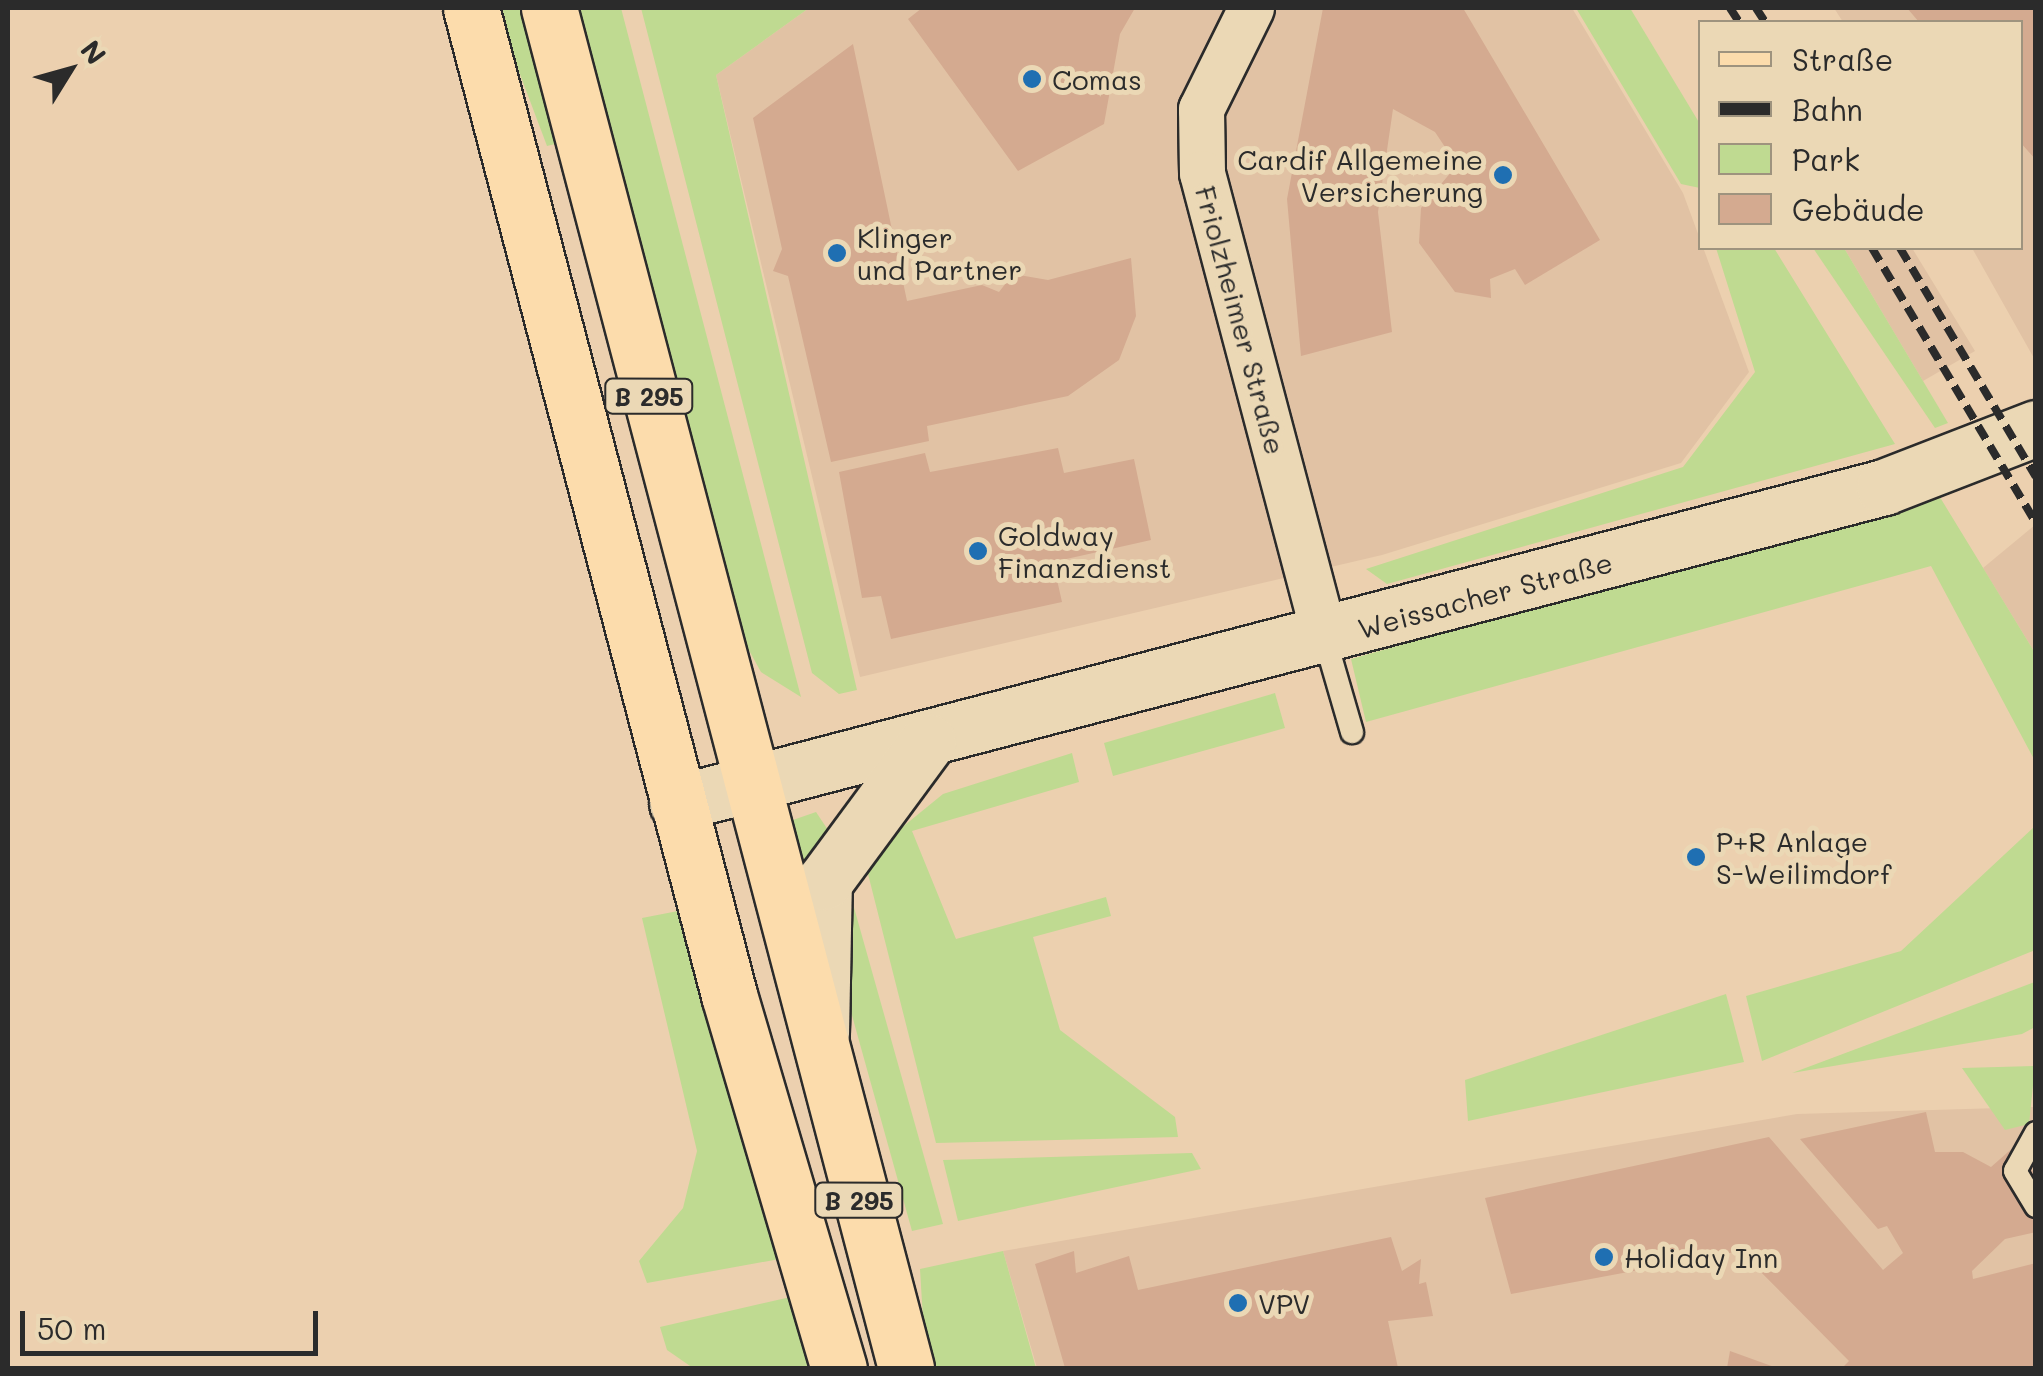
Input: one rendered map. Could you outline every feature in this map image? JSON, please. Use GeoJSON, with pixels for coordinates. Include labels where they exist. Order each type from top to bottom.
{"type":"FeatureCollection","features":[{"type":"Feature","properties":{"kind":"main road","name":"B 295"},"geometry":{"type":"LineString","coordinates":[[471,8],[677,803],[838,1368]]}},
{"type":"Feature","properties":{"kind":"main road","name":"B 295"},"geometry":{"type":"LineString","coordinates":[[549,8],[819,1056],[906,1368]]}},
{"type":"Feature","properties":{"kind":"street","name":"Friolzheimer Straße"},"geometry":{"type":"LineString","coordinates":[[1251,8],[1201,109],[1202,174],[1326,639]]}},
{"type":"Feature","properties":{"kind":"street","name":"Weissacher Straße"},"geometry":{"type":"LineString","coordinates":[[677,803],[928,741],[1074,693],[1326,639],[1884,487],[2036,428]]}},
{"type":"Feature","properties":{"kind":"street"},"geometry":{"type":"LineString","coordinates":[[819,1056],[824,882],[928,741]]}},
{"type":"Feature","properties":{"kind":"lane"},"geometry":{"type":"LineString","coordinates":[[1326,639],[1352,732]]}},
{"type":"Feature","properties":{"kind":"lane"},"geometry":{"type":"LineString","coordinates":[[2036,1132],[2015,1171],[2036,1206]]}},
{"type":"Feature","properties":{"kind":"shaded area"},"geometry":{"type":"Polygon","coordinates":[[[809,8],[1572,8],[1683,193],[1698,234],[1698,250],[1704,250],[1749,372],[1681,463],[1382,555],[860,677],[716,75],[809,8]]]}},
{"type":"Feature","properties":{"kind":"shaded area"},"geometry":{"type":"Polygon","coordinates":[[[1834,8],[2035,8],[2035,360],[1973,250],[2023,250],[2023,20],[1842,20],[1834,8]]]}},
{"type":"Feature","properties":{"kind":"shaded area"},"geometry":{"type":"Polygon","coordinates":[[[1845,250],[1913,250],[1975,351],[1923,381],[1845,250]]]}},
{"type":"Feature","properties":{"kind":"shaded area"},"geometry":{"type":"Polygon","coordinates":[[[2035,525],[2035,653],[1983,568],[2035,525]]]}},
{"type":"Feature","properties":{"kind":"shaded area"},"geometry":{"type":"Polygon","coordinates":[[[2035,1107],[2035,1368],[1037,1368],[1003,1251],[1797,1114],[2035,1107]]]}},
{"type":"Feature","properties":{"kind":"green space"},"geometry":{"type":"Polygon","coordinates":[[[495,8],[523,8],[559,143],[547,146],[495,8]]]}},
{"type":"Feature","properties":{"kind":"green space"},"geometry":{"type":"Polygon","coordinates":[[[570,8],[621,8],[801,697],[761,672],[740,634],[570,8]]]}},
{"type":"Feature","properties":{"kind":"green space"},"geometry":{"type":"Polygon","coordinates":[[[641,8],[809,8],[716,75],[857,690],[839,694],[812,673],[641,8]]]}},
{"type":"Feature","properties":{"kind":"green space"},"geometry":{"type":"Polygon","coordinates":[[[1576,8],[1630,8],[1698,121],[1698,188],[1681,184],[1576,8]]]}},
{"type":"Feature","properties":{"kind":"green space"},"geometry":{"type":"Polygon","coordinates":[[[1717,250],[1775,250],[1895,444],[1387,584],[1366,569],[1683,467],[1755,372],[1717,250]]]}},
{"type":"Feature","properties":{"kind":"green space"},"geometry":{"type":"Polygon","coordinates":[[[1814,250],[1845,250],[1948,423],[1935,428],[1814,250]]]}},
{"type":"Feature","properties":{"kind":"green space"},"geometry":{"type":"Polygon","coordinates":[[[1938,494],[2035,653],[2035,761],[1931,566],[1366,722],[1351,659],[1938,494]]]}},
{"type":"Feature","properties":{"kind":"green space"},"geometry":{"type":"Polygon","coordinates":[[[1275,693],[1285,728],[1113,776],[1104,743],[1275,693]]]}},
{"type":"Feature","properties":{"kind":"green space"},"geometry":{"type":"Polygon","coordinates":[[[1072,753],[1079,782],[912,831],[956,939],[1106,897],[1111,916],[1033,937],[1060,1030],[1175,1117],[1178,1137],[936,1143],[867,870],[889,838],[943,794],[1072,753]]]}},
{"type":"Feature","properties":{"kind":"green space"},"geometry":{"type":"Polygon","coordinates":[[[816,812],[830,833],[806,870],[790,821],[816,812]]]}},
{"type":"Feature","properties":{"kind":"green space"},"geometry":{"type":"Polygon","coordinates":[[[2035,826],[2035,950],[1762,1061],[1746,996],[1901,951],[2035,826]]]}},
{"type":"Feature","properties":{"kind":"green space"},"geometry":{"type":"Polygon","coordinates":[[[846,879],[943,1224],[912,1231],[836,958],[846,879]]]}},
{"type":"Feature","properties":{"kind":"green space"},"geometry":{"type":"Polygon","coordinates":[[[678,911],[785,1258],[647,1283],[639,1261],[683,1208],[697,1151],[642,918],[678,911]]]}},
{"type":"Feature","properties":{"kind":"green space"},"geometry":{"type":"Polygon","coordinates":[[[2035,982],[2035,1027],[2022,1034],[1792,1073],[2035,982]]]}},
{"type":"Feature","properties":{"kind":"green space"},"geometry":{"type":"Polygon","coordinates":[[[1726,994],[1744,1062],[1468,1121],[1465,1080],[1726,994]]]}},
{"type":"Feature","properties":{"kind":"green space"},"geometry":{"type":"Polygon","coordinates":[[[2035,1066],[2029,1124],[2005,1130],[1962,1068],[2035,1066]]]}},
{"type":"Feature","properties":{"kind":"green space"},"geometry":{"type":"Polygon","coordinates":[[[1192,1153],[1201,1169],[958,1221],[943,1160],[1192,1153]]]}},
{"type":"Feature","properties":{"kind":"green space"},"geometry":{"type":"Polygon","coordinates":[[[1003,1251],[1036,1368],[926,1368],[920,1269],[1003,1251]]]}},
{"type":"Feature","properties":{"kind":"green space"},"geometry":{"type":"Polygon","coordinates":[[[795,1296],[816,1368],[693,1368],[667,1350],[660,1327],[795,1296]]]}},
{"type":"Feature","properties":{"kind":"building","name":"Comas"},"geometry":{"type":"Polygon","coordinates":[[[922,8],[1135,8],[1120,34],[1104,124],[1018,171],[908,19],[922,8]]]}},
{"type":"Feature","properties":{"kind":"building","name":"Cardif Allgemeine Versicherung"},"geometry":{"type":"Polygon","coordinates":[[[1323,8],[1463,8],[1600,240],[1525,285],[1515,269],[1490,279],[1491,298],[1455,292],[1419,243],[1421,208],[1457,165],[1435,132],[1393,109],[1378,212],[1392,332],[1301,356],[1287,199],[1323,8]]]}},
{"type":"Feature","properties":{"kind":"building"},"geometry":{"type":"Polygon","coordinates":[[[1907,8],[2036,8],[2036,160],[2023,145],[2023,20],[1917,20],[1907,8]]]}},
{"type":"Feature","properties":{"kind":"building","name":"Klinger und Partner"},"geometry":{"type":"Polygon","coordinates":[[[853,44],[907,301],[982,285],[999,292],[1013,274],[1048,280],[1131,258],[1136,316],[1119,360],[1068,396],[927,426],[929,441],[831,462],[788,276],[773,271],[782,249],[753,118],[853,44]]]}},
{"type":"Feature","properties":{"kind":"building","name":"Goldway Finanzdienst"},"geometry":{"type":"Polygon","coordinates":[[[1058,448],[1064,473],[1134,459],[1151,540],[1053,562],[1062,602],[891,639],[881,596],[862,598],[839,472],[925,453],[930,472],[1058,448]]]}},
{"type":"Feature","properties":{"kind":"building","name":"Holiday Inn"},"geometry":{"type":"Polygon","coordinates":[[[1926,1112],[1935,1152],[1963,1152],[1991,1167],[2016,1145],[2036,1176],[2036,1232],[2005,1239],[1972,1271],[1973,1279],[2036,1263],[2036,1368],[1842,1368],[1849,1361],[1740,1251],[1511,1294],[1485,1198],[1769,1137],[1883,1270],[1903,1253],[1887,1226],[1878,1229],[1800,1139],[1926,1112]]]}},
{"type":"Feature","properties":{"kind":"building","name":"VPV"},"geometry":{"type":"Polygon","coordinates":[[[1391,1237],[1402,1271],[1421,1259],[1419,1284],[1426,1282],[1433,1316],[1388,1321],[1398,1368],[1065,1368],[1035,1264],[1074,1251],[1076,1273],[1129,1256],[1138,1290],[1391,1237]]]}},
{"type":"Feature","properties":{"kind":"building","name":"Holiday Inn"},"geometry":{"type":"Polygon","coordinates":[[[1730,1351],[1777,1368],[1727,1368],[1730,1351]]]}},
{"type":"Feature","properties":{"kind":"railway"},"geometry":{"type":"LineString","coordinates":[[1730,8],[1738,20]]}},
{"type":"Feature","properties":{"kind":"railway"},"geometry":{"type":"LineString","coordinates":[[1756,8],[1764,20]]}},
{"type":"Feature","properties":{"kind":"railway"},"geometry":{"type":"LineString","coordinates":[[1873,250],[2036,523]]}},
{"type":"Feature","properties":{"kind":"railway"},"geometry":{"type":"LineString","coordinates":[[1901,250],[2036,477]]}},
{"type":"Feature","properties":{"kind":"place","name":"Comas"},"geometry":{"type":"Point","coordinates":[1032,79]}},
{"type":"Feature","properties":{"kind":"place","name":"Cardif Allgemeine Versicherung"},"geometry":{"type":"Point","coordinates":[1503,175]}},
{"type":"Feature","properties":{"kind":"place","name":"Klinger und Partner"},"geometry":{"type":"Point","coordinates":[837,253]}},
{"type":"Feature","properties":{"kind":"place","name":"Goldway Finanzdienst"},"geometry":{"type":"Point","coordinates":[978,551]}},
{"type":"Feature","properties":{"kind":"place","name":"P+R Anlage S-Weilimdorf"},"geometry":{"type":"Point","coordinates":[1696,857]}},
{"type":"Feature","properties":{"kind":"place","name":"Holiday Inn"},"geometry":{"type":"Point","coordinates":[1604,1257]}},
{"type":"Feature","properties":{"kind":"place","name":"VPV"},"geometry":{"type":"Point","coordinates":[1238,1303]}}]}
